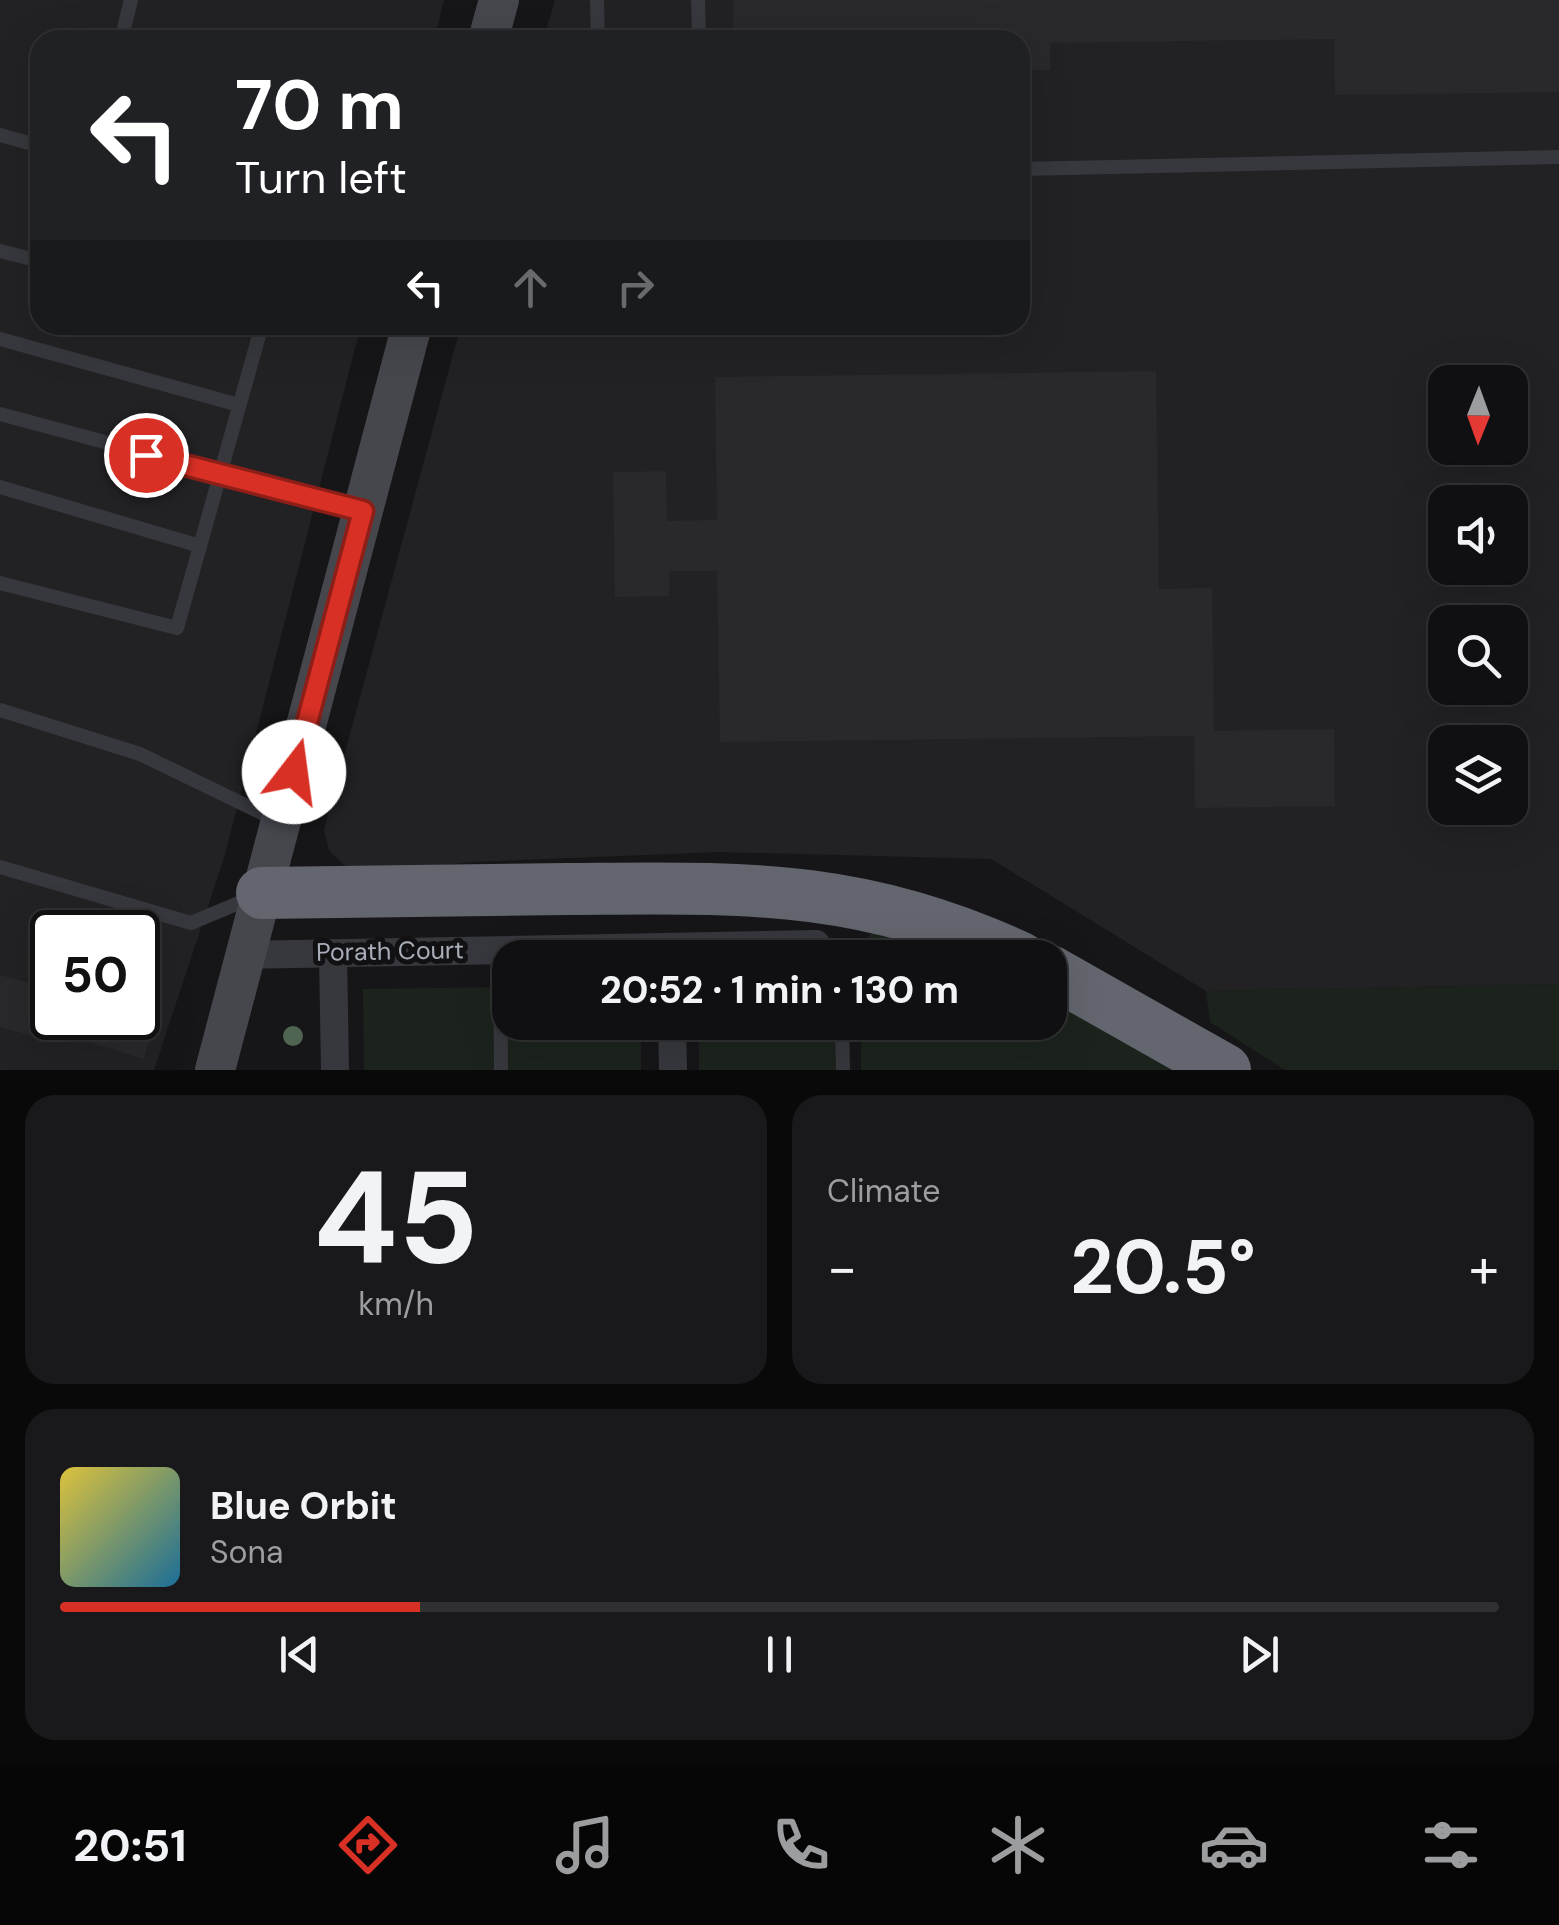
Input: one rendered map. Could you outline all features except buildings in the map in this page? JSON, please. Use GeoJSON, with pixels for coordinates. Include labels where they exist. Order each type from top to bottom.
{"type":"FeatureCollection","features":[{"type":"Feature","properties":{"kind":"highway"},"geometry":{"type":"LineString","coordinates":[[262,893],[761,888],[882,906],[983,940]]}},
{"type":"Feature","properties":{"kind":"highway"},"geometry":{"type":"LineString","coordinates":[[1067,981],[1225,1070]]}},
{"type":"Feature","properties":{"kind":"main road"},"geometry":{"type":"LineString","coordinates":[[491,30],[499,0]]}},
{"type":"Feature","properties":{"kind":"main road"},"geometry":{"type":"LineString","coordinates":[[215,1070],[409,335]]}},
{"type":"Feature","properties":{"kind":"street","name":"Porath Court"},"geometry":{"type":"LineString","coordinates":[[246,955],[492,948]]}},
{"type":"Feature","properties":{"kind":"street"},"geometry":{"type":"LineString","coordinates":[[334,953],[335,1070]]}},
{"type":"Feature","properties":{"kind":"street"},"geometry":{"type":"LineString","coordinates":[[672,1040],[672,1070]]}},
{"type":"Feature","properties":{"kind":"lane"},"geometry":{"type":"LineString","coordinates":[[124,30],[131,0]]}},
{"type":"Feature","properties":{"kind":"lane"},"geometry":{"type":"LineString","coordinates":[[598,0],[598,30]]}},
{"type":"Feature","properties":{"kind":"lane"},"geometry":{"type":"LineString","coordinates":[[698,0],[699,30]]}},
{"type":"Feature","properties":{"kind":"lane"},"geometry":{"type":"LineString","coordinates":[[0,134],[30,143]]}},
{"type":"Feature","properties":{"kind":"lane"},"geometry":{"type":"LineString","coordinates":[[1030,169],[1559,157]]}},
{"type":"Feature","properties":{"kind":"lane"},"geometry":{"type":"LineString","coordinates":[[0,251],[30,258]]}},
{"type":"Feature","properties":{"kind":"lane"},"geometry":{"type":"LineString","coordinates":[[0,584],[177,628],[259,335]]}},
{"type":"Feature","properties":{"kind":"lane"},"geometry":{"type":"LineString","coordinates":[[0,339],[239,405]]}},
{"type":"Feature","properties":{"kind":"lane"},"geometry":{"type":"LineString","coordinates":[[0,414],[220,476],[363,511]]}},
{"type":"Feature","properties":{"kind":"lane"},"geometry":{"type":"LineString","coordinates":[[0,487],[200,546]]}},
{"type":"Feature","properties":{"kind":"lane"},"geometry":{"type":"LineString","coordinates":[[0,710],[140,754],[281,823]]}},
{"type":"Feature","properties":{"kind":"lane"},"geometry":{"type":"LineString","coordinates":[[0,867],[191,923],[262,893]]}},
{"type":"Feature","properties":{"kind":"lane"},"geometry":{"type":"LineString","coordinates":[[501,1040],[501,1070]]}},
{"type":"Feature","properties":{"kind":"lane"},"geometry":{"type":"LineString","coordinates":[[842,1040],[843,1070]]}},
{"type":"Feature","properties":{"kind":"shaded area"},"geometry":{"type":"Polygon","coordinates":[[[0,0],[444,0],[436,30],[30,30],[30,335],[358,335],[224,858],[154,1070],[0,1070],[0,0]]]}},
{"type":"Feature","properties":{"kind":"shaded area"},"geometry":{"type":"Polygon","coordinates":[[[555,0],[1559,0],[1559,984],[1206,991],[991,859],[720,852],[470,862],[377,873],[344,865],[329,850],[324,830],[458,335],[1030,335],[1030,30],[546,30],[555,0]]]}},
{"type":"Feature","properties":{"kind":"shaded area"},"geometry":{"type":"Polygon","coordinates":[[[873,931],[906,940],[866,940],[873,931]]]}},
{"type":"Feature","properties":{"kind":"shaded area"},"geometry":{"type":"Polygon","coordinates":[[[1559,984],[1559,1070],[1285,1070],[1210,1022],[1206,991],[1559,984]]]}},
{"type":"Feature","properties":{"kind":"shaded area"},"geometry":{"type":"Polygon","coordinates":[[[492,987],[492,1040],[641,1040],[641,1070],[364,1070],[363,989],[492,987]]]}},
{"type":"Feature","properties":{"kind":"shaded area"},"geometry":{"type":"Polygon","coordinates":[[[1067,1001],[1184,1070],[861,1070],[861,1040],[1067,1040],[1067,1001]]]}},
{"type":"Feature","properties":{"kind":"shaded area"},"geometry":{"type":"Polygon","coordinates":[[[699,1040],[837,1040],[838,1070],[699,1070],[699,1040]]]}},
{"type":"Feature","properties":{"kind":"route"},"geometry":{"type":"LineString","coordinates":[[146,455],[363,511],[294,772]]}}]}
